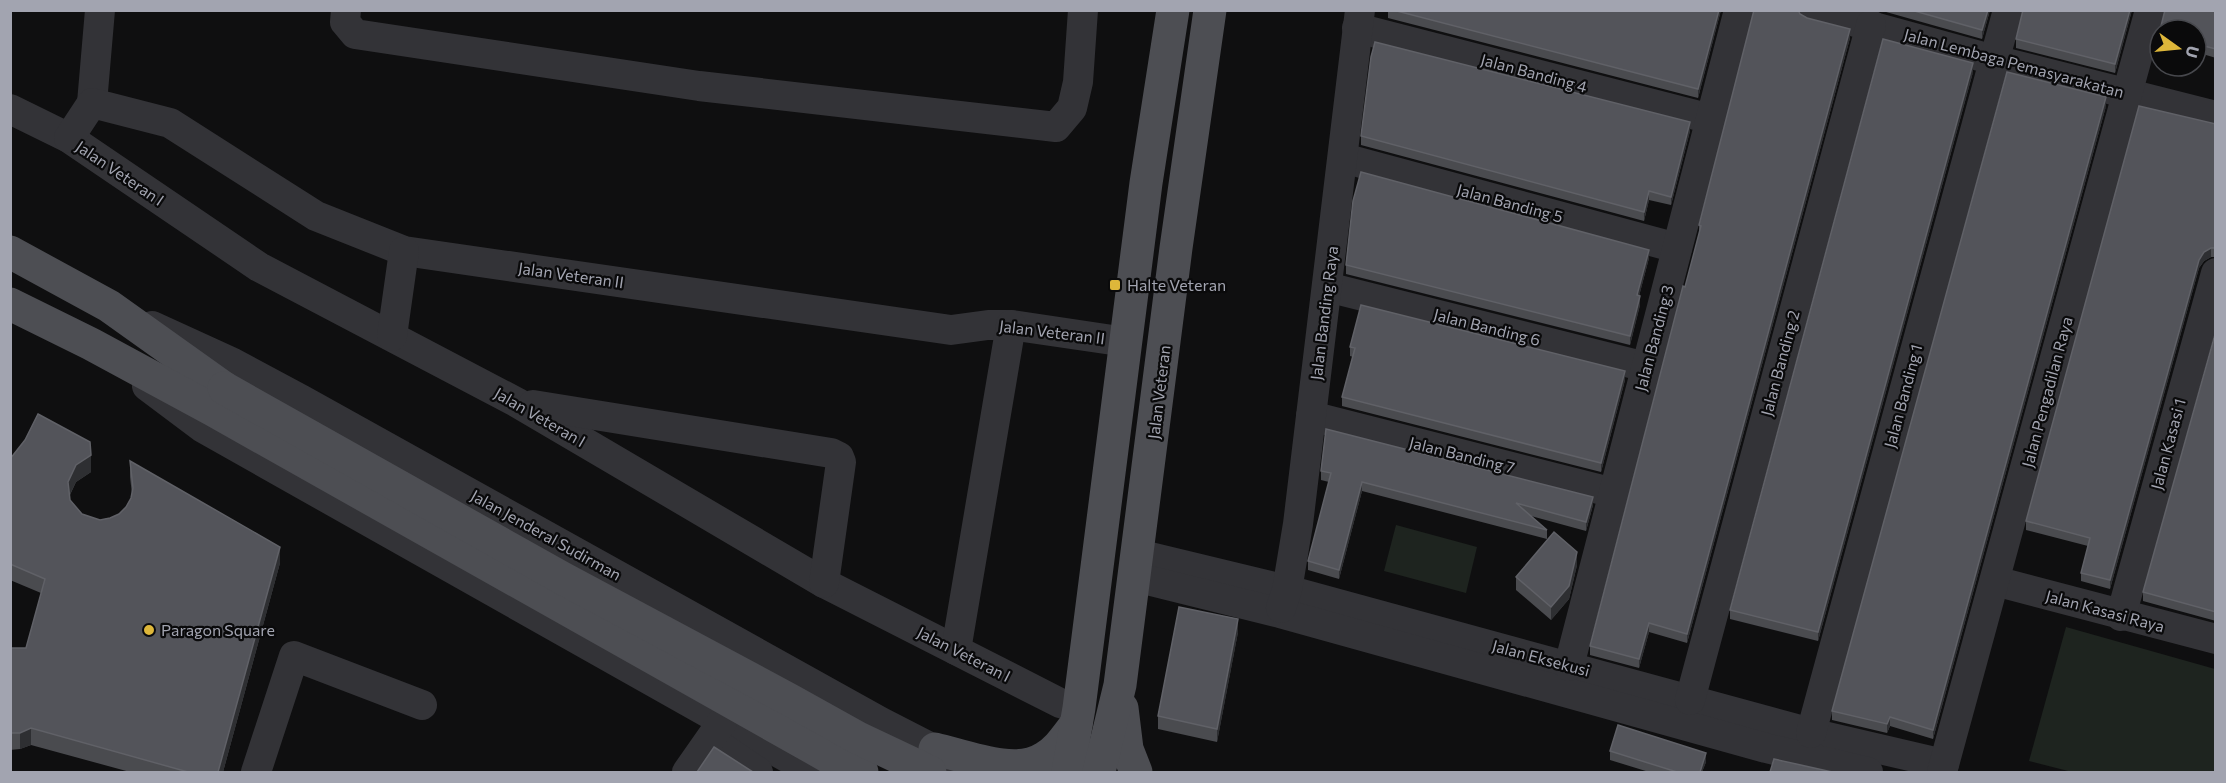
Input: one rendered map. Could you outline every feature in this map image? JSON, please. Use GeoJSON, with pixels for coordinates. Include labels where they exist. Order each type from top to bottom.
{"type":"FeatureCollection","features":[{"type":"Feature","properties":{"kind":"main road"},"geometry":{"type":"LineString","coordinates":[[1068,772],[1078,715],[1146,183],[1173,10]]}},
{"type":"Feature","properties":{"kind":"main road","name":"Jalan Veteran"},"geometry":{"type":"LineString","coordinates":[[1099,772],[1120,685],[1176,248],[1210,10]]}},
{"type":"Feature","properties":{"kind":"main road"},"geometry":{"type":"LineString","coordinates":[[1138,245],[1176,248]]}},
{"type":"Feature","properties":{"kind":"main road","name":"Jalan Jenderal Sudirman"},"geometry":{"type":"LineString","coordinates":[[10,252],[116,311],[224,388],[562,578],[858,738],[924,752]]}},
{"type":"Feature","properties":{"kind":"main road"},"geometry":{"type":"LineString","coordinates":[[10,304],[99,348],[213,410],[829,757],[862,772]]}},
{"type":"Feature","properties":{"kind":"main road"},"geometry":{"type":"LineString","coordinates":[[1120,685],[1127,749],[1136,772]]}},
{"type":"Feature","properties":{"kind":"main road"},"geometry":{"type":"LineString","coordinates":[[924,752],[1005,766],[1027,765],[1043,759],[1059,747],[1078,715]]}},
{"type":"Feature","properties":{"kind":"street"},"geometry":{"type":"LineString","coordinates":[[69,138],[92,103],[100,10]]}},
{"type":"Feature","properties":{"kind":"street"},"geometry":{"type":"LineString","coordinates":[[346,10],[345,22],[355,34],[699,86],[1056,127],[1072,108],[1078,82],[1083,10]]}},
{"type":"Feature","properties":{"kind":"street","name":"Jalan Banding 3"},"geometry":{"type":"LineString","coordinates":[[1569,666],[1739,10]]}},
{"type":"Feature","properties":{"kind":"street","name":"Jalan Lembaga Pemasyarakatan"},"geometry":{"type":"LineString","coordinates":[[1812,10],[1994,60],[2216,116]]}},
{"type":"Feature","properties":{"kind":"street","name":"Jalan Banding 1"},"geometry":{"type":"LineString","coordinates":[[1811,733],[2008,10]]}},
{"type":"Feature","properties":{"kind":"street","name":"Jalan Pengadilan Raya"},"geometry":{"type":"LineString","coordinates":[[1943,768],[2150,10]]}},
{"type":"Feature","properties":{"kind":"street","name":"Jalan Banding 4"},"geometry":{"type":"LineString","coordinates":[[1358,19],[1711,119]]}},
{"type":"Feature","properties":{"kind":"street","name":"Jalan Banding Raya"},"geometry":{"type":"LineString","coordinates":[[1283,601],[1311,416],[1358,19]]}},
{"type":"Feature","properties":{"kind":"street","name":"Jalan Banding 2"},"geometry":{"type":"LineString","coordinates":[[1690,700],[1871,26]]}},
{"type":"Feature","properties":{"kind":"street","name":"Jalan Veteran II"},"geometry":{"type":"LineString","coordinates":[[92,103],[170,123],[316,216],[404,251],[951,330],[988,325],[1011,325],[1126,342]]}},
{"type":"Feature","properties":{"kind":"street","name":"Jalan Veteran I"},"geometry":{"type":"LineString","coordinates":[[10,109],[69,138],[259,267],[516,402],[824,583],[1060,703],[1078,715]]}},
{"type":"Feature","properties":{"kind":"street","name":"Jalan Banding 5"},"geometry":{"type":"LineString","coordinates":[[1343,158],[1677,248]]}},
{"type":"Feature","properties":{"kind":"street"},"geometry":{"type":"LineString","coordinates":[[392,336],[404,251]]}},
{"type":"Feature","properties":{"kind":"street","name":"Jalan Kasasi 1"},"geometry":{"type":"LineString","coordinates":[[2121,616],[2216,273]]}},
{"type":"Feature","properties":{"kind":"street","name":"Jalan Banding 6"},"geometry":{"type":"LineString","coordinates":[[1327,287],[1646,367]]}},
{"type":"Feature","properties":{"kind":"street","name":"Jalan Jenderal Sudirman"},"geometry":{"type":"LineString","coordinates":[[116,311],[243,368],[924,752],[979,772]]}},
{"type":"Feature","properties":{"kind":"street"},"geometry":{"type":"LineString","coordinates":[[956,650],[1011,325]]}},
{"type":"Feature","properties":{"kind":"street"},"geometry":{"type":"LineString","coordinates":[[99,348],[203,428],[716,731],[813,772]]}},
{"type":"Feature","properties":{"kind":"street"},"geometry":{"type":"LineString","coordinates":[[516,402],[831,453],[839,457],[841,462],[824,583]]}},
{"type":"Feature","properties":{"kind":"street","name":"Jalan Banding 7"},"geometry":{"type":"LineString","coordinates":[[1311,416],[1614,493]]}},
{"type":"Feature","properties":{"kind":"street","name":"Jalan Eksekusi"},"geometry":{"type":"LineString","coordinates":[[1136,565],[1569,666],[1943,768]]}},
{"type":"Feature","properties":{"kind":"street","name":"Jalan Kasasi Raya"},"geometry":{"type":"LineString","coordinates":[[1995,581],[2121,616],[2216,639]]}},
{"type":"Feature","properties":{"kind":"street","name":"Jalan Eksekusi"},"geometry":{"type":"LineString","coordinates":[[1283,601],[1762,760],[1868,772]]}},
{"type":"Feature","properties":{"kind":"street"},"geometry":{"type":"LineString","coordinates":[[256,772],[294,656],[422,705]]}},
{"type":"Feature","properties":{"kind":"street"},"geometry":{"type":"LineString","coordinates":[[687,772],[716,731]]}},
{"type":"Feature","properties":{"kind":"street"},"geometry":{"type":"LineString","coordinates":[[716,731],[758,772]]}},
{"type":"Feature","properties":{"kind":"street"},"geometry":{"type":"LineString","coordinates":[[887,772],[924,752]]}},
{"type":"Feature","properties":{"kind":"shaded area"},"geometry":{"type":"Polygon","coordinates":[[[1396,525],[1477,547],[1466,593],[1384,571],[1396,525]]]}},
{"type":"Feature","properties":{"kind":"shaded area"},"geometry":{"type":"Polygon","coordinates":[[[2066,627],[2215,669],[2215,772],[2072,772],[2029,761],[2066,627]]]}},
{"type":"Feature","properties":{"kind":"building"},"geometry":{"type":"Polygon","coordinates":[[[1393,10],[1719,10],[1698,89],[1393,10]]]}},
{"type":"Feature","properties":{"kind":"building"},"geometry":{"type":"Polygon","coordinates":[[[1754,10],[1798,10],[1807,18],[1850,29],[1687,634],[1649,623],[1639,659],[1590,646],[1683,286],[1685,287],[1701,226],[1699,225],[1754,10]]]}},
{"type":"Feature","properties":{"kind":"building"},"geometry":{"type":"Polygon","coordinates":[[[1911,10],[1988,10],[1982,30],[1911,10]]]}},
{"type":"Feature","properties":{"kind":"building"},"geometry":{"type":"Polygon","coordinates":[[[2023,10],[2130,10],[2115,64],[2016,39],[2023,10]]]}},
{"type":"Feature","properties":{"kind":"building"},"geometry":{"type":"Polygon","coordinates":[[[2165,10],[2216,10],[2216,49],[2208,47],[2208,18],[2163,18],[2165,10]]]}},
{"type":"Feature","properties":{"kind":"building"},"geometry":{"type":"Polygon","coordinates":[[[1883,39],[1973,63],[1818,632],[1730,610],[1883,39]]]}},
{"type":"Feature","properties":{"kind":"building"},"geometry":{"type":"Polygon","coordinates":[[[1375,42],[1690,122],[1671,197],[1649,191],[1644,212],[1361,136],[1375,42]]]}},
{"type":"Feature","properties":{"kind":"building"},"geometry":{"type":"Polygon","coordinates":[[[2007,72],[2106,97],[1933,730],[1890,717],[1887,724],[1832,711],[2007,72]]]}},
{"type":"Feature","properties":{"kind":"building"},"geometry":{"type":"Polygon","coordinates":[[[2139,106],[2216,124],[2216,248],[2204,252],[2199,260],[2110,580],[2081,573],[2090,538],[2026,521],[2139,106]]]}},
{"type":"Feature","properties":{"kind":"building"},"geometry":{"type":"Polygon","coordinates":[[[1361,172],[1649,250],[1637,295],[1640,296],[1630,336],[1346,265],[1353,201],[1361,172]]]}},
{"type":"Feature","properties":{"kind":"building"},"geometry":{"type":"Polygon","coordinates":[[[1361,305],[1625,371],[1601,463],[1342,397],[1355,348],[1350,347],[1361,305]]]}},
{"type":"Feature","properties":{"kind":"building"},"geometry":{"type":"Polygon","coordinates":[[[2216,331],[2216,612],[2143,592],[2216,331]]]}},
{"type":"Feature","properties":{"kind":"building","name":"Paragon Square"},"geometry":{"type":"Polygon","coordinates":[[[38,414],[90,442],[91,455],[76,465],[68,482],[70,500],[82,514],[100,520],[119,514],[126,507],[133,488],[130,461],[280,547],[218,772],[188,772],[31,728],[20,733],[10,733],[10,648],[26,648],[45,579],[10,564],[10,459],[25,440],[38,414]]]}},
{"type":"Feature","properties":{"kind":"building"},"geometry":{"type":"Polygon","coordinates":[[[1326,429],[1593,497],[1586,522],[1516,503],[1547,530],[1362,482],[1339,570],[1308,561],[1331,473],[1321,471],[1326,429]]]}},
{"type":"Feature","properties":{"kind":"building"},"geometry":{"type":"Polygon","coordinates":[[[1554,532],[1577,552],[1569,586],[1551,607],[1516,577],[1554,532]]]}},
{"type":"Feature","properties":{"kind":"building"},"geometry":{"type":"Polygon","coordinates":[[[1179,607],[1238,619],[1217,729],[1158,716],[1179,607]]]}},
{"type":"Feature","properties":{"kind":"building"},"geometry":{"type":"Polygon","coordinates":[[[1618,725],[1706,753],[1700,772],[1677,772],[1610,751],[1618,725]]]}},
{"type":"Feature","properties":{"kind":"building"},"geometry":{"type":"Polygon","coordinates":[[[714,747],[753,772],[697,772],[714,747]]]}},
{"type":"Feature","properties":{"kind":"building"},"geometry":{"type":"Polygon","coordinates":[[[1774,759],[1832,772],[1770,772],[1774,759]]]}},
{"type":"Feature","properties":{"kind":"place","name":"Halte Veteran"},"geometry":{"type":"Point","coordinates":[1115,285]}},
{"type":"Feature","properties":{"kind":"place","name":"Paragon Square"},"geometry":{"type":"Point","coordinates":[149,630]}}]}
